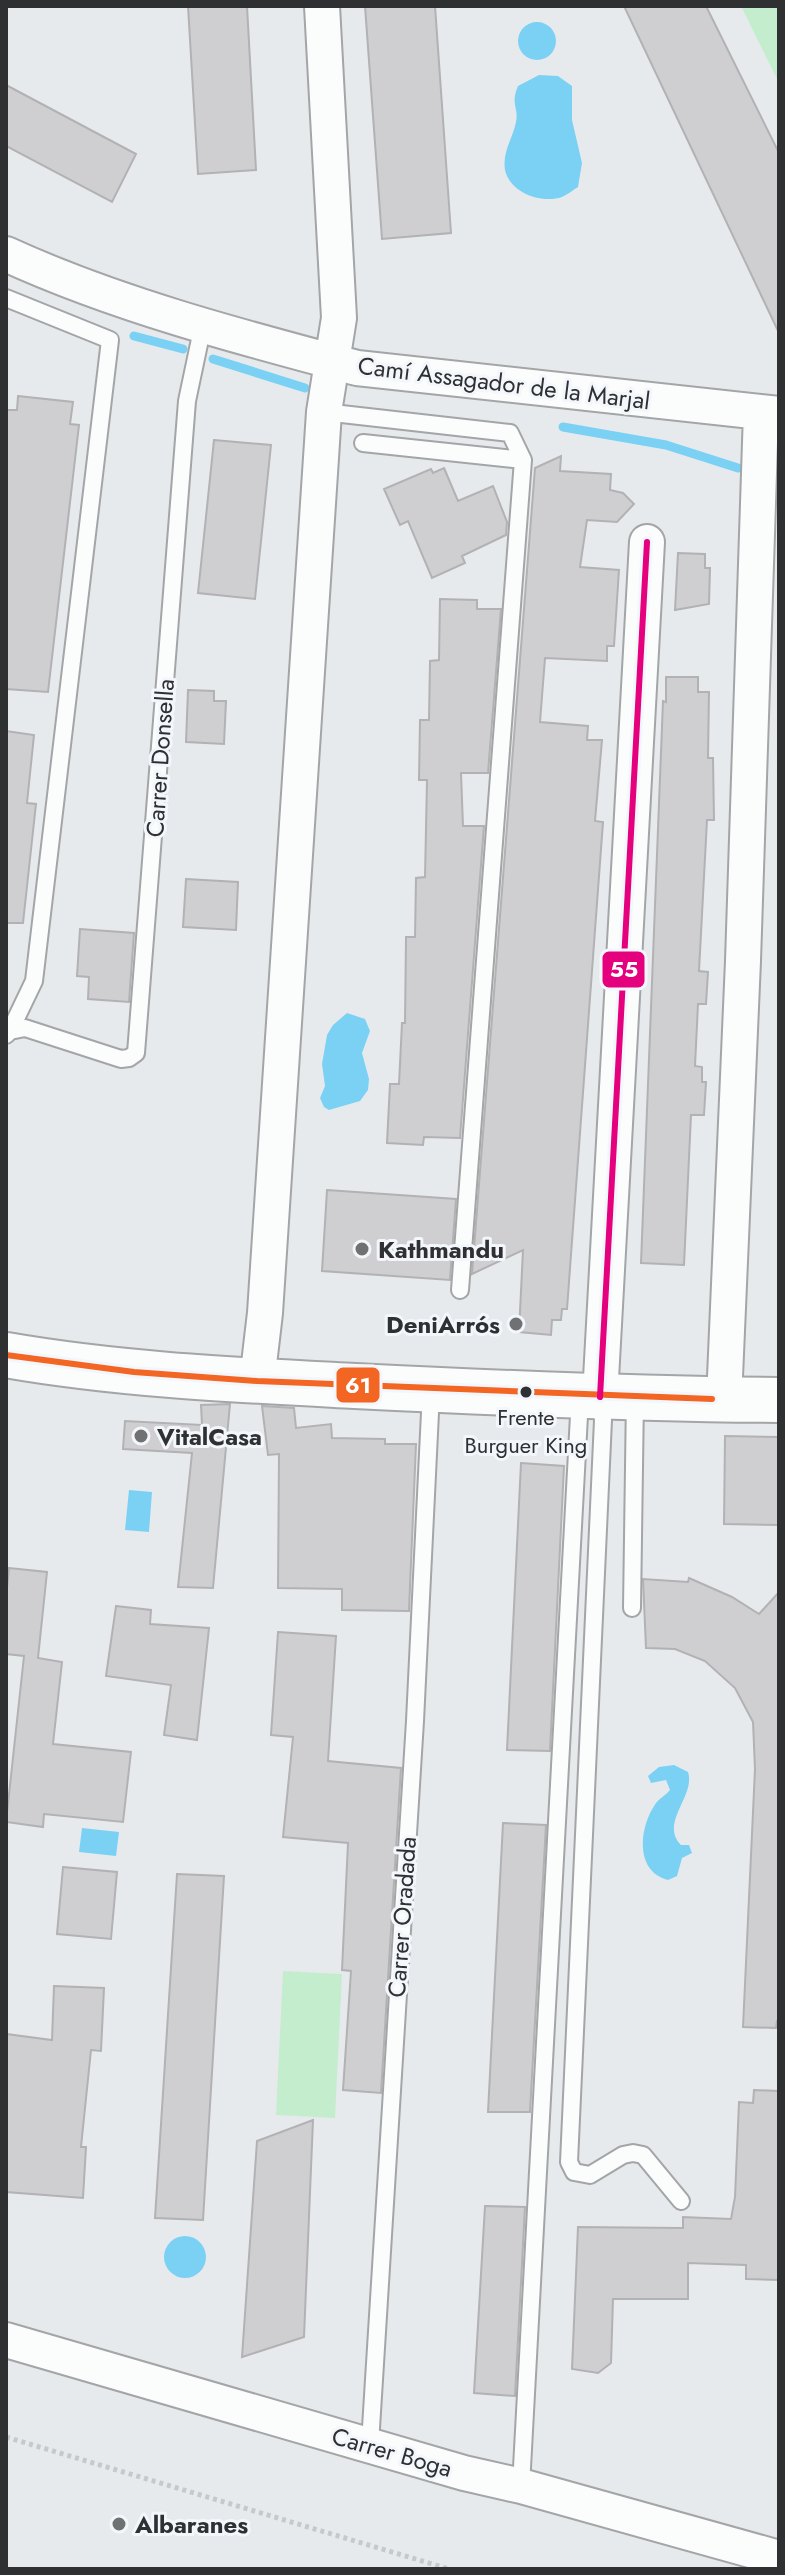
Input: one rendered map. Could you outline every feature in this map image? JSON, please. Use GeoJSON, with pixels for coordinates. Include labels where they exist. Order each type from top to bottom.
{"type":"FeatureCollection","features":[{"type":"Feature","properties":{"kind":"main road"},"geometry":{"type":"LineString","coordinates":[[6,1355],[134,1372],[257,1381],[431,1390],[779,1400]]}},
{"type":"Feature","properties":{"kind":"street"},"geometry":{"type":"LineString","coordinates":[[257,1381],[267,1281],[324,412],[339,318],[322,6]]}},
{"type":"Feature","properties":{"kind":"street","name":"Camí Assagador de la Marjal"},"geometry":{"type":"LineString","coordinates":[[6,254],[203,325],[301,355],[377,372],[770,413]]}},
{"type":"Feature","properties":{"kind":"street"},"geometry":{"type":"LineString","coordinates":[[724,1400],[770,413]]}},
{"type":"Feature","properties":{"kind":"street"},"geometry":{"type":"LineString","coordinates":[[605,1396],[647,542]]}},
{"type":"Feature","properties":{"kind":"street","name":"Carrer Boga"},"geometry":{"type":"LineString","coordinates":[[6,2340],[464,2473],[779,2558]]}},
{"type":"Feature","properties":{"kind":"lane"},"geometry":{"type":"LineString","coordinates":[[6,298],[110,340],[34,981],[8,1033]]}},
{"type":"Feature","properties":{"kind":"lane","name":"Carrer Donsella"},"geometry":{"type":"LineString","coordinates":[[8,1033],[25,1028],[121,1059],[136,1053],[187,401],[203,325]]}},
{"type":"Feature","properties":{"kind":"lane"},"geometry":{"type":"LineString","coordinates":[[324,412],[510,433],[523,460],[460,1290]]}},
{"type":"Feature","properties":{"kind":"lane"},"geometry":{"type":"LineString","coordinates":[[363,443],[523,460]]}},
{"type":"Feature","properties":{"kind":"lane","name":"Carrer Oradada"},"geometry":{"type":"LineString","coordinates":[[370,2444],[415,1721],[431,1390]]}},
{"type":"Feature","properties":{"kind":"lane"},"geometry":{"type":"LineString","coordinates":[[605,1396],[632,1608]]}},
{"type":"Feature","properties":{"kind":"lane"},"geometry":{"type":"LineString","coordinates":[[605,1396],[569,2162],[574,2172],[590,2175],[623,2155],[643,2155],[681,2201]]}},
{"type":"Feature","properties":{"kind":"lane"},"geometry":{"type":"LineString","coordinates":[[521,2486],[605,1396]]}},
{"type":"Feature","properties":{"kind":"path"},"geometry":{"type":"LineString","coordinates":[[6,2437],[449,2569]]}},
{"type":"Feature","properties":{"kind":"green space"},"geometry":{"type":"Polygon","coordinates":[[[741,6],[779,6],[779,83],[776,77],[741,6]]]}},
{"type":"Feature","properties":{"kind":"green space"},"geometry":{"type":"Polygon","coordinates":[[[283,1971],[342,1974],[335,2118],[276,2115],[283,1971]]]}},
{"type":"Feature","properties":{"kind":"water"},"geometry":{"type":"Polygon","coordinates":[[[537,22],[551,27],[556,41],[551,55],[537,60],[523,55],[518,41],[523,27],[537,22]]]}},
{"type":"Feature","properties":{"kind":"water"},"geometry":{"type":"Polygon","coordinates":[[[539,75],[558,76],[572,86],[572,120],[582,163],[578,187],[554,199],[536,198],[513,185],[504,163],[516,122],[518,86],[539,75]]]}},
{"type":"Feature","properties":{"kind":"water"},"geometry":{"type":"Polygon","coordinates":[[[347,1013],[365,1019],[370,1031],[362,1053],[369,1079],[368,1090],[360,1101],[329,1110],[320,1098],[325,1086],[322,1064],[327,1035],[347,1013]]]}},
{"type":"Feature","properties":{"kind":"water"},"geometry":{"type":"Polygon","coordinates":[[[129,1490],[152,1492],[149,1532],[125,1530],[129,1490]]]}},
{"type":"Feature","properties":{"kind":"water"},"geometry":{"type":"Polygon","coordinates":[[[674,1765],[688,1772],[689,1781],[676,1819],[675,1837],[681,1845],[689,1845],[692,1853],[682,1858],[677,1876],[668,1880],[649,1868],[643,1836],[650,1813],[670,1790],[666,1780],[651,1783],[648,1776],[659,1767],[674,1765]]]}},
{"type":"Feature","properties":{"kind":"water"},"geometry":{"type":"Polygon","coordinates":[[[82,1828],[119,1832],[116,1856],[79,1852],[82,1828]]]}},
{"type":"Feature","properties":{"kind":"water"},"geometry":{"type":"Polygon","coordinates":[[[185,2236],[200,2242],[206,2257],[200,2272],[185,2278],[170,2272],[164,2257],[170,2242],[185,2236]]]}},
{"type":"Feature","properties":{"kind":"building"},"geometry":{"type":"Polygon","coordinates":[[[188,6],[247,6],[256,170],[198,174],[188,6]]]}},
{"type":"Feature","properties":{"kind":"building"},"geometry":{"type":"Polygon","coordinates":[[[365,6],[435,6],[451,233],[382,239],[365,6]]]}},
{"type":"Feature","properties":{"kind":"building"},"geometry":{"type":"Polygon","coordinates":[[[624,6],[706,6],[779,153],[779,333],[624,6]]]}},
{"type":"Feature","properties":{"kind":"building"},"geometry":{"type":"Polygon","coordinates":[[[6,85],[136,154],[112,202],[6,146],[6,85]]]}},
{"type":"Feature","properties":{"kind":"building"},"geometry":{"type":"Polygon","coordinates":[[[18,396],[73,402],[70,424],[79,425],[48,692],[6,689],[6,410],[17,410],[18,396]]]}},
{"type":"Feature","properties":{"kind":"building"},"geometry":{"type":"Polygon","coordinates":[[[214,440],[271,445],[255,599],[198,593],[214,440]]]}},
{"type":"Feature","properties":{"kind":"building"},"geometry":{"type":"Polygon","coordinates":[[[561,456],[560,471],[611,474],[610,490],[623,493],[634,504],[617,522],[587,520],[580,567],[619,570],[614,646],[607,646],[607,661],[545,658],[540,722],[588,726],[587,740],[602,740],[595,821],[603,822],[567,1309],[562,1309],[561,1320],[552,1320],[551,1335],[519,1332],[523,1250],[472,1274],[535,468],[561,456]]]}},
{"type":"Feature","properties":{"kind":"building"},"geometry":{"type":"Polygon","coordinates":[[[444,468],[458,501],[493,486],[507,522],[506,535],[462,556],[465,563],[432,578],[408,521],[400,525],[384,489],[431,469],[433,473],[444,468]]]}},
{"type":"Feature","properties":{"kind":"building"},"geometry":{"type":"Polygon","coordinates":[[[678,553],[705,554],[705,568],[710,568],[709,604],[675,610],[678,553]]]}},
{"type":"Feature","properties":{"kind":"building"},"geometry":{"type":"Polygon","coordinates":[[[440,599],[477,600],[477,609],[501,609],[488,773],[461,773],[463,826],[484,826],[460,1138],[424,1137],[423,1145],[387,1143],[390,1084],[399,1084],[402,1023],[405,1023],[406,937],[415,937],[416,878],[425,877],[427,780],[419,780],[420,720],[429,720],[430,661],[439,660],[440,599]]]}},
{"type":"Feature","properties":{"kind":"building"},"geometry":{"type":"Polygon","coordinates":[[[666,677],[698,677],[698,692],[709,692],[708,758],[713,758],[714,820],[707,820],[699,971],[708,972],[706,1004],[698,1004],[695,1066],[702,1067],[702,1082],[706,1082],[704,1115],[691,1115],[684,1265],[641,1263],[666,677]]]}},
{"type":"Feature","properties":{"kind":"building"},"geometry":{"type":"Polygon","coordinates":[[[188,690],[214,691],[214,701],[226,701],[224,744],[186,742],[188,690]]]}},
{"type":"Feature","properties":{"kind":"building"},"geometry":{"type":"Polygon","coordinates":[[[6,731],[34,735],[27,803],[36,804],[23,923],[6,923],[6,731]]]}},
{"type":"Feature","properties":{"kind":"building"},"geometry":{"type":"Polygon","coordinates":[[[186,879],[238,882],[236,930],[183,927],[186,879]]]}},
{"type":"Feature","properties":{"kind":"building"},"geometry":{"type":"Polygon","coordinates":[[[80,929],[134,933],[129,1002],[88,999],[89,977],[77,976],[80,929]]]}},
{"type":"Feature","properties":{"kind":"building"},"geometry":{"type":"Polygon","coordinates":[[[327,1190],[456,1199],[450,1280],[322,1271],[327,1190]]]}},
{"type":"Feature","properties":{"kind":"building"},"geometry":{"type":"Polygon","coordinates":[[[230,1404],[213,1588],[178,1587],[192,1453],[123,1449],[125,1421],[202,1425],[201,1405],[230,1404]]]}},
{"type":"Feature","properties":{"kind":"building"},"geometry":{"type":"Polygon","coordinates":[[[262,1406],[294,1408],[296,1428],[331,1424],[332,1438],[385,1439],[385,1444],[416,1444],[409,1611],[342,1610],[342,1589],[278,1588],[279,1454],[268,1455],[262,1406]]]}},
{"type":"Feature","properties":{"kind":"building"},"geometry":{"type":"Polygon","coordinates":[[[725,1436],[779,1437],[779,1525],[724,1524],[725,1436]]]}},
{"type":"Feature","properties":{"kind":"building"},"geometry":{"type":"Polygon","coordinates":[[[521,1463],[564,1466],[550,1751],[507,1750],[521,1463]]]}},
{"type":"Feature","properties":{"kind":"building"},"geometry":{"type":"Polygon","coordinates":[[[9,1568],[47,1572],[38,1658],[62,1662],[53,1744],[131,1752],[123,1822],[44,1814],[43,1827],[6,1822],[24,1656],[6,1654],[9,1568]]]}},
{"type":"Feature","properties":{"kind":"building"},"geometry":{"type":"Polygon","coordinates":[[[689,1578],[732,1597],[759,1614],[779,1592],[779,2021],[776,2028],[743,2027],[755,1769],[753,1722],[735,1688],[705,1661],[675,1649],[646,1648],[643,1579],[688,1582],[689,1578]]]}},
{"type":"Feature","properties":{"kind":"building"},"geometry":{"type":"Polygon","coordinates":[[[116,1606],[151,1610],[150,1624],[209,1628],[197,1740],[164,1735],[171,1685],[106,1676],[116,1606]]]}},
{"type":"Feature","properties":{"kind":"building"},"geometry":{"type":"Polygon","coordinates":[[[278,1632],[336,1636],[328,1761],[401,1768],[381,2093],[343,2090],[351,1971],[342,1970],[348,1843],[283,1837],[293,1737],[271,1735],[278,1632]]]}},
{"type":"Feature","properties":{"kind":"building"},"geometry":{"type":"Polygon","coordinates":[[[503,1823],[546,1825],[530,2112],[488,2112],[503,1823]]]}},
{"type":"Feature","properties":{"kind":"building"},"geometry":{"type":"Polygon","coordinates":[[[63,1867],[117,1872],[111,1939],[57,1934],[63,1867]]]}},
{"type":"Feature","properties":{"kind":"building"},"geometry":{"type":"Polygon","coordinates":[[[177,1874],[224,1876],[203,2220],[155,2218],[177,1874]]]}},
{"type":"Feature","properties":{"kind":"building"},"geometry":{"type":"Polygon","coordinates":[[[54,1986],[104,1988],[101,2051],[91,2050],[81,2147],[86,2147],[83,2198],[6,2192],[6,2034],[52,2040],[54,1986]]]}},
{"type":"Feature","properties":{"kind":"building"},"geometry":{"type":"Polygon","coordinates":[[[754,2090],[779,2091],[779,2280],[746,2279],[746,2265],[688,2263],[688,2299],[613,2299],[611,2363],[598,2373],[572,2369],[578,2227],[683,2228],[683,2217],[731,2219],[735,2197],[739,2102],[753,2103],[754,2090]]]}},
{"type":"Feature","properties":{"kind":"building"},"geometry":{"type":"Polygon","coordinates":[[[313,2120],[304,2337],[242,2357],[257,2141],[313,2120]]]}},
{"type":"Feature","properties":{"kind":"building"},"geometry":{"type":"Polygon","coordinates":[[[485,2206],[525,2207],[515,2396],[474,2393],[485,2206]]]}},
{"type":"Feature","properties":{"kind":"waterway"},"geometry":{"type":"LineString","coordinates":[[134,336],[183,349]]}},
{"type":"Feature","properties":{"kind":"waterway"},"geometry":{"type":"LineString","coordinates":[[213,359],[305,388]]}},
{"type":"Feature","properties":{"kind":"waterway"},"geometry":{"type":"LineString","coordinates":[[563,427],[666,445],[738,468]]}},
{"type":"Feature","properties":{"kind":"transit line","name":"55"},"geometry":{"type":"LineString","coordinates":[[600,1397],[647,542]]}},
{"type":"Feature","properties":{"kind":"transit line","name":"61"},"geometry":{"type":"LineString","coordinates":[[6,1355],[134,1372],[257,1381],[712,1399]]}},
{"type":"Feature","properties":{"kind":"place","name":"Kathmandu"},"geometry":{"type":"Point","coordinates":[362,1249]}},
{"type":"Feature","properties":{"kind":"place","name":"DeniArrós"},"geometry":{"type":"Point","coordinates":[516,1324]}},
{"type":"Feature","properties":{"kind":"place","name":"Frente Burguer King"},"geometry":{"type":"Point","coordinates":[526,1392]}},
{"type":"Feature","properties":{"kind":"place","name":"VitalCasa"},"geometry":{"type":"Point","coordinates":[141,1436]}},
{"type":"Feature","properties":{"kind":"place","name":"Albaranes"},"geometry":{"type":"Point","coordinates":[119,2524]}}]}
